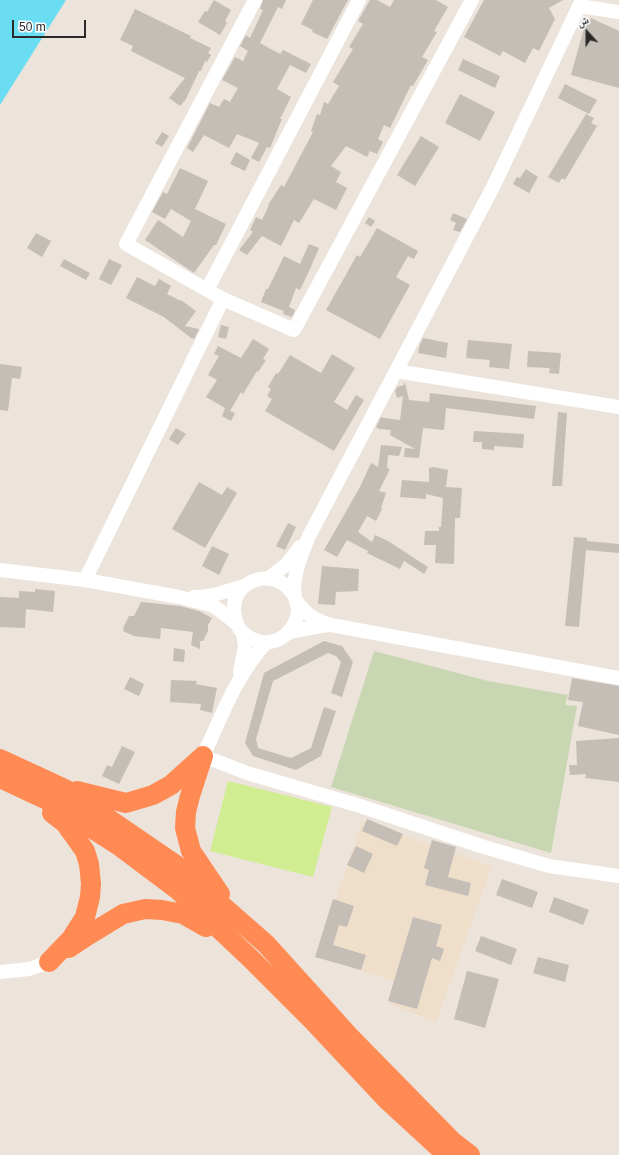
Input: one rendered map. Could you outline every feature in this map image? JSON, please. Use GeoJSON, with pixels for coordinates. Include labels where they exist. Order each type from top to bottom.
{"type":"FeatureCollection","features":[{"type":"Feature","properties":{"kind":"highway"},"geometry":{"type":"LineString","coordinates":[[65,789],[126,803],[153,794],[171,785],[203,756]]}},
{"type":"Feature","properties":{"kind":"highway"},"geometry":{"type":"LineString","coordinates":[[203,756],[190,796],[186,812],[185,828],[191,851],[221,896],[354,1041],[453,1142],[470,1155]]}},
{"type":"Feature","properties":{"kind":"highway"},"geometry":{"type":"LineString","coordinates":[[0,759],[65,789],[176,865],[266,944]]}},
{"type":"Feature","properties":{"kind":"highway"},"geometry":{"type":"LineString","coordinates":[[0,779],[47,800],[118,845],[178,890],[250,958],[313,1021],[387,1100],[446,1155]]}},
{"type":"Feature","properties":{"kind":"highway"},"geometry":{"type":"LineString","coordinates":[[0,779],[44,807],[65,823],[85,851],[89,864],[91,884],[90,897],[85,916],[71,940],[49,962]]}},
{"type":"Feature","properties":{"kind":"highway"},"geometry":{"type":"LineString","coordinates":[[49,962],[123,914],[145,909],[162,910],[183,914],[208,928],[250,958]]}},
{"type":"Feature","properties":{"kind":"street"},"geometry":{"type":"LineString","coordinates":[[255,0],[126,244],[223,299],[294,330],[472,0]]}},
{"type":"Feature","properties":{"kind":"street"},"geometry":{"type":"LineString","coordinates":[[207,290],[359,0]]}},
{"type":"Feature","properties":{"kind":"street"},"geometry":{"type":"LineString","coordinates":[[0,570],[85,580],[179,597],[211,605],[218,609],[252,639],[267,642],[279,639],[289,632],[296,618],[298,608],[294,580],[300,557],[309,536],[493,187],[580,3],[619,12]]}},
{"type":"Feature","properties":{"kind":"street"},"geometry":{"type":"LineString","coordinates":[[85,580],[223,299]]}},
{"type":"Feature","properties":{"kind":"street"},"geometry":{"type":"LineString","coordinates":[[396,370],[619,407]]}},
{"type":"Feature","properties":{"kind":"street"},"geometry":{"type":"LineString","coordinates":[[270,578],[287,564],[309,536]]}},
{"type":"Feature","properties":{"kind":"street"},"geometry":{"type":"LineString","coordinates":[[179,597],[206,597],[216,595],[244,586],[258,579],[270,578],[285,585],[292,592],[306,614],[318,621],[331,625],[619,678]]}},
{"type":"Feature","properties":{"kind":"street"},"geometry":{"type":"LineString","coordinates":[[237,684],[245,646],[234,615],[234,604],[238,594],[244,586]]}},
{"type":"Feature","properties":{"kind":"street"},"geometry":{"type":"LineString","coordinates":[[289,632],[331,625]]}},
{"type":"Feature","properties":{"kind":"street"},"geometry":{"type":"LineString","coordinates":[[267,642],[251,660],[237,684],[203,756],[246,773],[357,805],[484,847],[549,866],[619,876]]}},
{"type":"Feature","properties":{"kind":"street"},"geometry":{"type":"LineString","coordinates":[[0,972],[29,969],[49,962]]}},
{"type":"Feature","properties":{"kind":"shaded area"},"geometry":{"type":"Polygon","coordinates":[[[362,821],[492,866],[436,1022],[390,1004],[396,982],[317,956],[362,821]]]}},
{"type":"Feature","properties":{"kind":"green space"},"geometry":{"type":"Polygon","coordinates":[[[374,651],[488,681],[568,695],[565,705],[577,706],[551,853],[331,787],[374,651]]]}},
{"type":"Feature","properties":{"kind":"green space"},"geometry":{"type":"Polygon","coordinates":[[[228,781],[332,807],[313,877],[210,851],[228,781]]]}},
{"type":"Feature","properties":{"kind":"water"},"geometry":{"type":"Polygon","coordinates":[[[0,0],[66,0],[0,105],[0,0]]]}},
{"type":"Feature","properties":{"kind":"building"},"geometry":{"type":"Polygon","coordinates":[[[214,0],[231,10],[225,21],[227,23],[220,35],[198,22],[205,11],[207,12],[214,0]]]}},
{"type":"Feature","properties":{"kind":"building"},"geometry":{"type":"Polygon","coordinates":[[[263,0],[286,0],[282,9],[278,7],[260,43],[280,54],[283,50],[311,64],[306,73],[290,65],[277,89],[291,97],[280,119],[282,119],[270,148],[267,147],[259,162],[251,158],[259,143],[237,134],[229,148],[204,135],[193,152],[187,148],[210,103],[219,107],[224,99],[230,102],[238,88],[222,80],[235,57],[243,61],[248,51],[240,46],[246,35],[250,38],[263,10],[260,9],[263,0]]]}},
{"type":"Feature","properties":{"kind":"building"},"geometry":{"type":"Polygon","coordinates":[[[313,0],[348,0],[327,39],[312,32],[313,30],[301,24],[313,0]]]}},
{"type":"Feature","properties":{"kind":"building"},"geometry":{"type":"Polygon","coordinates":[[[370,0],[377,0],[390,7],[394,0],[436,0],[448,7],[434,31],[437,32],[422,57],[428,60],[413,86],[411,85],[390,128],[384,125],[378,139],[383,142],[377,154],[370,151],[367,157],[346,146],[331,166],[341,172],[336,182],[347,188],[336,210],[314,199],[299,223],[294,220],[281,246],[262,236],[247,255],[239,250],[253,232],[250,230],[256,217],[262,220],[268,205],[281,185],[284,187],[313,132],[311,131],[317,114],[320,115],[324,102],[328,104],[339,86],[333,82],[353,49],[349,47],[363,24],[358,21],[370,0]]]}},
{"type":"Feature","properties":{"kind":"building"},"geometry":{"type":"Polygon","coordinates":[[[484,0],[563,0],[549,8],[555,19],[539,51],[533,48],[525,63],[503,51],[500,56],[464,37],[484,0]]]}},
{"type":"Feature","properties":{"kind":"building"},"geometry":{"type":"Polygon","coordinates":[[[135,9],[191,36],[190,38],[211,48],[208,53],[211,55],[207,62],[205,61],[186,99],[180,106],[169,98],[185,78],[131,51],[133,46],[120,40],[135,9]]]}},
{"type":"Feature","properties":{"kind":"building"},"geometry":{"type":"Polygon","coordinates":[[[591,18],[619,31],[619,88],[571,75],[584,28],[591,18]]]}},
{"type":"Feature","properties":{"kind":"building"},"geometry":{"type":"Polygon","coordinates":[[[463,59],[500,76],[495,88],[458,70],[463,59]]]}},
{"type":"Feature","properties":{"kind":"building"},"geometry":{"type":"Polygon","coordinates":[[[565,84],[597,100],[589,114],[558,98],[565,84]]]}},
{"type":"Feature","properties":{"kind":"building"},"geometry":{"type":"Polygon","coordinates":[[[460,94],[495,112],[480,141],[445,123],[460,94]]]}},
{"type":"Feature","properties":{"kind":"building"},"geometry":{"type":"Polygon","coordinates":[[[586,114],[594,118],[591,123],[597,126],[565,180],[562,178],[559,183],[548,177],[586,114]]]}},
{"type":"Feature","properties":{"kind":"building"},"geometry":{"type":"Polygon","coordinates":[[[162,132],[169,136],[162,147],[155,143],[162,132]]]}},
{"type":"Feature","properties":{"kind":"building"},"geometry":{"type":"Polygon","coordinates":[[[421,136],[439,147],[415,186],[397,175],[421,136]]]}},
{"type":"Feature","properties":{"kind":"building"},"geometry":{"type":"Polygon","coordinates":[[[236,152],[250,160],[245,171],[230,164],[236,152]]]}},
{"type":"Feature","properties":{"kind":"building"},"geometry":{"type":"Polygon","coordinates":[[[180,168],[208,181],[195,209],[226,224],[216,245],[214,245],[194,273],[145,240],[158,220],[183,237],[191,221],[171,209],[165,219],[152,212],[163,192],[167,194],[180,168]]]}},
{"type":"Feature","properties":{"kind":"building"},"geometry":{"type":"Polygon","coordinates":[[[526,169],[538,177],[529,193],[513,184],[517,177],[520,178],[526,169]]]}},
{"type":"Feature","properties":{"kind":"building"},"geometry":{"type":"Polygon","coordinates":[[[453,213],[467,219],[460,232],[453,230],[456,223],[450,220],[453,213]]]}},
{"type":"Feature","properties":{"kind":"building"},"geometry":{"type":"Polygon","coordinates":[[[369,217],[375,221],[371,227],[365,223],[369,217]]]}},
{"type":"Feature","properties":{"kind":"building"},"geometry":{"type":"Polygon","coordinates":[[[377,228],[418,251],[414,259],[408,256],[396,277],[410,285],[380,339],[326,310],[357,255],[360,257],[377,228]]]}},
{"type":"Feature","properties":{"kind":"building"},"geometry":{"type":"Polygon","coordinates":[[[36,233],[51,241],[42,257],[27,248],[36,233]]]}},
{"type":"Feature","properties":{"kind":"building"},"geometry":{"type":"Polygon","coordinates":[[[309,244],[319,248],[300,290],[296,288],[289,307],[295,310],[292,317],[283,314],[284,311],[261,302],[266,289],[268,289],[284,256],[300,264],[309,244]]]}},
{"type":"Feature","properties":{"kind":"building"},"geometry":{"type":"Polygon","coordinates":[[[64,259],[90,273],[86,280],[60,266],[64,259]]]}},
{"type":"Feature","properties":{"kind":"building"},"geometry":{"type":"Polygon","coordinates":[[[109,259],[122,265],[111,285],[99,279],[109,259]]]}},
{"type":"Feature","properties":{"kind":"building"},"geometry":{"type":"Polygon","coordinates":[[[137,277],[155,286],[159,279],[171,286],[167,294],[181,300],[196,311],[185,326],[199,329],[194,339],[164,317],[126,298],[137,277]]]}},
{"type":"Feature","properties":{"kind":"building"},"geometry":{"type":"Polygon","coordinates":[[[221,325],[229,327],[226,339],[218,337],[221,325]]]}},
{"type":"Feature","properties":{"kind":"building"},"geometry":{"type":"Polygon","coordinates":[[[423,338],[448,343],[446,358],[418,353],[423,338]]]}},
{"type":"Feature","properties":{"kind":"building"},"geometry":{"type":"Polygon","coordinates":[[[253,339],[269,349],[263,359],[266,360],[258,372],[257,371],[243,394],[241,392],[230,411],[235,413],[231,421],[222,416],[225,408],[206,397],[217,380],[208,375],[219,356],[214,354],[218,346],[241,358],[253,339]]]}},
{"type":"Feature","properties":{"kind":"building"},"geometry":{"type":"Polygon","coordinates":[[[468,340],[512,344],[509,369],[489,367],[490,360],[466,358],[468,340]]]}},
{"type":"Feature","properties":{"kind":"building"},"geometry":{"type":"Polygon","coordinates":[[[528,351],[561,353],[559,374],[549,373],[550,368],[527,367],[528,351]]]}},
{"type":"Feature","properties":{"kind":"building"},"geometry":{"type":"Polygon","coordinates":[[[332,354],[355,368],[334,402],[347,410],[356,395],[364,400],[334,451],[265,411],[272,399],[267,396],[271,389],[268,387],[276,373],[278,374],[290,355],[321,373],[332,354]]]}},
{"type":"Feature","properties":{"kind":"building"},"geometry":{"type":"Polygon","coordinates":[[[0,364],[22,367],[20,379],[12,378],[8,411],[0,410],[0,364]]]}},
{"type":"Feature","properties":{"kind":"building"},"geometry":{"type":"Polygon","coordinates":[[[404,383],[409,400],[429,402],[430,393],[536,406],[534,419],[446,408],[444,430],[423,428],[419,458],[404,457],[405,448],[415,449],[390,435],[391,430],[379,429],[376,427],[381,417],[400,420],[403,396],[397,398],[395,391],[397,387],[404,385],[404,383]]]}},
{"type":"Feature","properties":{"kind":"building"},"geometry":{"type":"Polygon","coordinates":[[[558,412],[567,413],[562,486],[552,486],[558,412]]]}},
{"type":"Feature","properties":{"kind":"building"},"geometry":{"type":"Polygon","coordinates":[[[176,428],[186,434],[178,445],[169,439],[176,428]]]}},
{"type":"Feature","properties":{"kind":"building"},"geometry":{"type":"Polygon","coordinates":[[[474,431],[524,434],[523,448],[494,446],[494,450],[482,449],[482,442],[473,442],[474,431]]]}},
{"type":"Feature","properties":{"kind":"building"},"geometry":{"type":"Polygon","coordinates":[[[381,445],[402,447],[399,456],[388,455],[387,468],[390,469],[379,491],[386,493],[381,508],[382,509],[376,521],[367,516],[358,532],[372,542],[375,535],[388,541],[428,567],[424,574],[404,561],[400,569],[367,553],[368,551],[347,540],[337,557],[324,550],[360,487],[371,463],[378,467],[381,445]]]}},
{"type":"Feature","properties":{"kind":"building"},"geometry":{"type":"Polygon","coordinates":[[[434,467],[448,470],[446,487],[462,488],[460,518],[455,518],[454,564],[435,563],[436,545],[424,545],[425,531],[439,531],[439,527],[441,527],[443,498],[426,494],[426,499],[400,497],[402,480],[429,482],[429,468],[434,467]]]}},
{"type":"Feature","properties":{"kind":"building"},"geometry":{"type":"Polygon","coordinates":[[[199,482],[222,495],[227,487],[237,493],[205,548],[172,529],[199,482]]]}},
{"type":"Feature","properties":{"kind":"building"},"geometry":{"type":"Polygon","coordinates":[[[288,523],[296,527],[285,550],[276,546],[288,523]]]}},
{"type":"Feature","properties":{"kind":"building"},"geometry":{"type":"Polygon","coordinates":[[[574,537],[587,538],[587,541],[619,544],[619,553],[586,550],[579,627],[565,626],[574,537]]]}},
{"type":"Feature","properties":{"kind":"building"},"geometry":{"type":"Polygon","coordinates":[[[212,546],[229,554],[219,575],[202,566],[212,546]]]}},
{"type":"Feature","properties":{"kind":"building"},"geometry":{"type":"Polygon","coordinates":[[[322,566],[359,569],[358,591],[336,592],[335,605],[318,604],[322,566]]]}},
{"type":"Feature","properties":{"kind":"building"},"geometry":{"type":"Polygon","coordinates":[[[35,589],[55,591],[53,612],[26,609],[25,628],[0,627],[0,597],[19,598],[19,591],[35,592],[35,589]]]}},
{"type":"Feature","properties":{"kind":"building"},"geometry":{"type":"Polygon","coordinates":[[[141,602],[180,606],[199,611],[212,618],[203,641],[200,641],[200,649],[191,645],[193,632],[161,628],[160,639],[134,636],[123,631],[129,616],[134,616],[141,602]]]}},
{"type":"Feature","properties":{"kind":"building"},"geometry":{"type":"Polygon","coordinates":[[[324,641],[342,646],[353,662],[342,697],[331,693],[341,662],[336,656],[328,653],[273,681],[256,739],[258,748],[291,758],[311,748],[324,707],[336,711],[321,756],[296,770],[253,756],[245,743],[264,673],[324,641]]]}},
{"type":"Feature","properties":{"kind":"building"},"geometry":{"type":"Polygon","coordinates":[[[174,648],[185,650],[184,662],[173,661],[174,648]]]}},
{"type":"Feature","properties":{"kind":"building"},"geometry":{"type":"Polygon","coordinates":[[[130,677],[144,684],[139,696],[124,689],[130,677]]]}},
{"type":"Feature","properties":{"kind":"building"},"geometry":{"type":"Polygon","coordinates":[[[572,678],[619,686],[619,735],[578,726],[583,702],[568,700],[572,678]]]}},
{"type":"Feature","properties":{"kind":"building"},"geometry":{"type":"Polygon","coordinates":[[[171,680],[197,681],[196,684],[217,688],[212,713],[200,710],[201,704],[170,702],[171,680]]]}},
{"type":"Feature","properties":{"kind":"building"},"geometry":{"type":"Polygon","coordinates":[[[619,738],[619,782],[585,778],[586,774],[570,775],[569,765],[577,765],[576,741],[619,738]]]}},
{"type":"Feature","properties":{"kind":"building"},"geometry":{"type":"Polygon","coordinates":[[[122,746],[135,752],[119,784],[102,776],[107,765],[112,767],[122,746]]]}},
{"type":"Feature","properties":{"kind":"building"},"geometry":{"type":"Polygon","coordinates":[[[367,819],[403,834],[397,846],[362,831],[367,819]]]}},
{"type":"Feature","properties":{"kind":"building"},"geometry":{"type":"Polygon","coordinates":[[[432,840],[456,847],[448,877],[471,883],[468,896],[425,885],[429,870],[424,868],[432,840]]]}},
{"type":"Feature","properties":{"kind":"building"},"geometry":{"type":"Polygon","coordinates":[[[356,846],[373,854],[364,873],[347,865],[356,846]]]}},
{"type":"Feature","properties":{"kind":"building"},"geometry":{"type":"Polygon","coordinates":[[[502,879],[538,892],[532,908],[496,895],[502,879]]]}},
{"type":"Feature","properties":{"kind":"building"},"geometry":{"type":"Polygon","coordinates":[[[554,897],[589,910],[583,925],[549,912],[554,897]]]}},
{"type":"Feature","properties":{"kind":"building"},"geometry":{"type":"Polygon","coordinates":[[[333,899],[354,906],[347,927],[339,925],[333,945],[366,955],[361,970],[315,957],[333,899]]]}},
{"type":"Feature","properties":{"kind":"building"},"geometry":{"type":"Polygon","coordinates":[[[413,917],[442,925],[436,946],[444,949],[440,961],[432,958],[417,1009],[388,1001],[413,917]]]}},
{"type":"Feature","properties":{"kind":"building"},"geometry":{"type":"Polygon","coordinates":[[[481,936],[517,949],[511,965],[475,951],[481,936]]]}},
{"type":"Feature","properties":{"kind":"building"},"geometry":{"type":"Polygon","coordinates":[[[538,957],[569,965],[565,982],[533,973],[538,957]]]}},
{"type":"Feature","properties":{"kind":"building"},"geometry":{"type":"Polygon","coordinates":[[[467,971],[499,979],[485,1028],[454,1019],[467,971]]]}}]}
